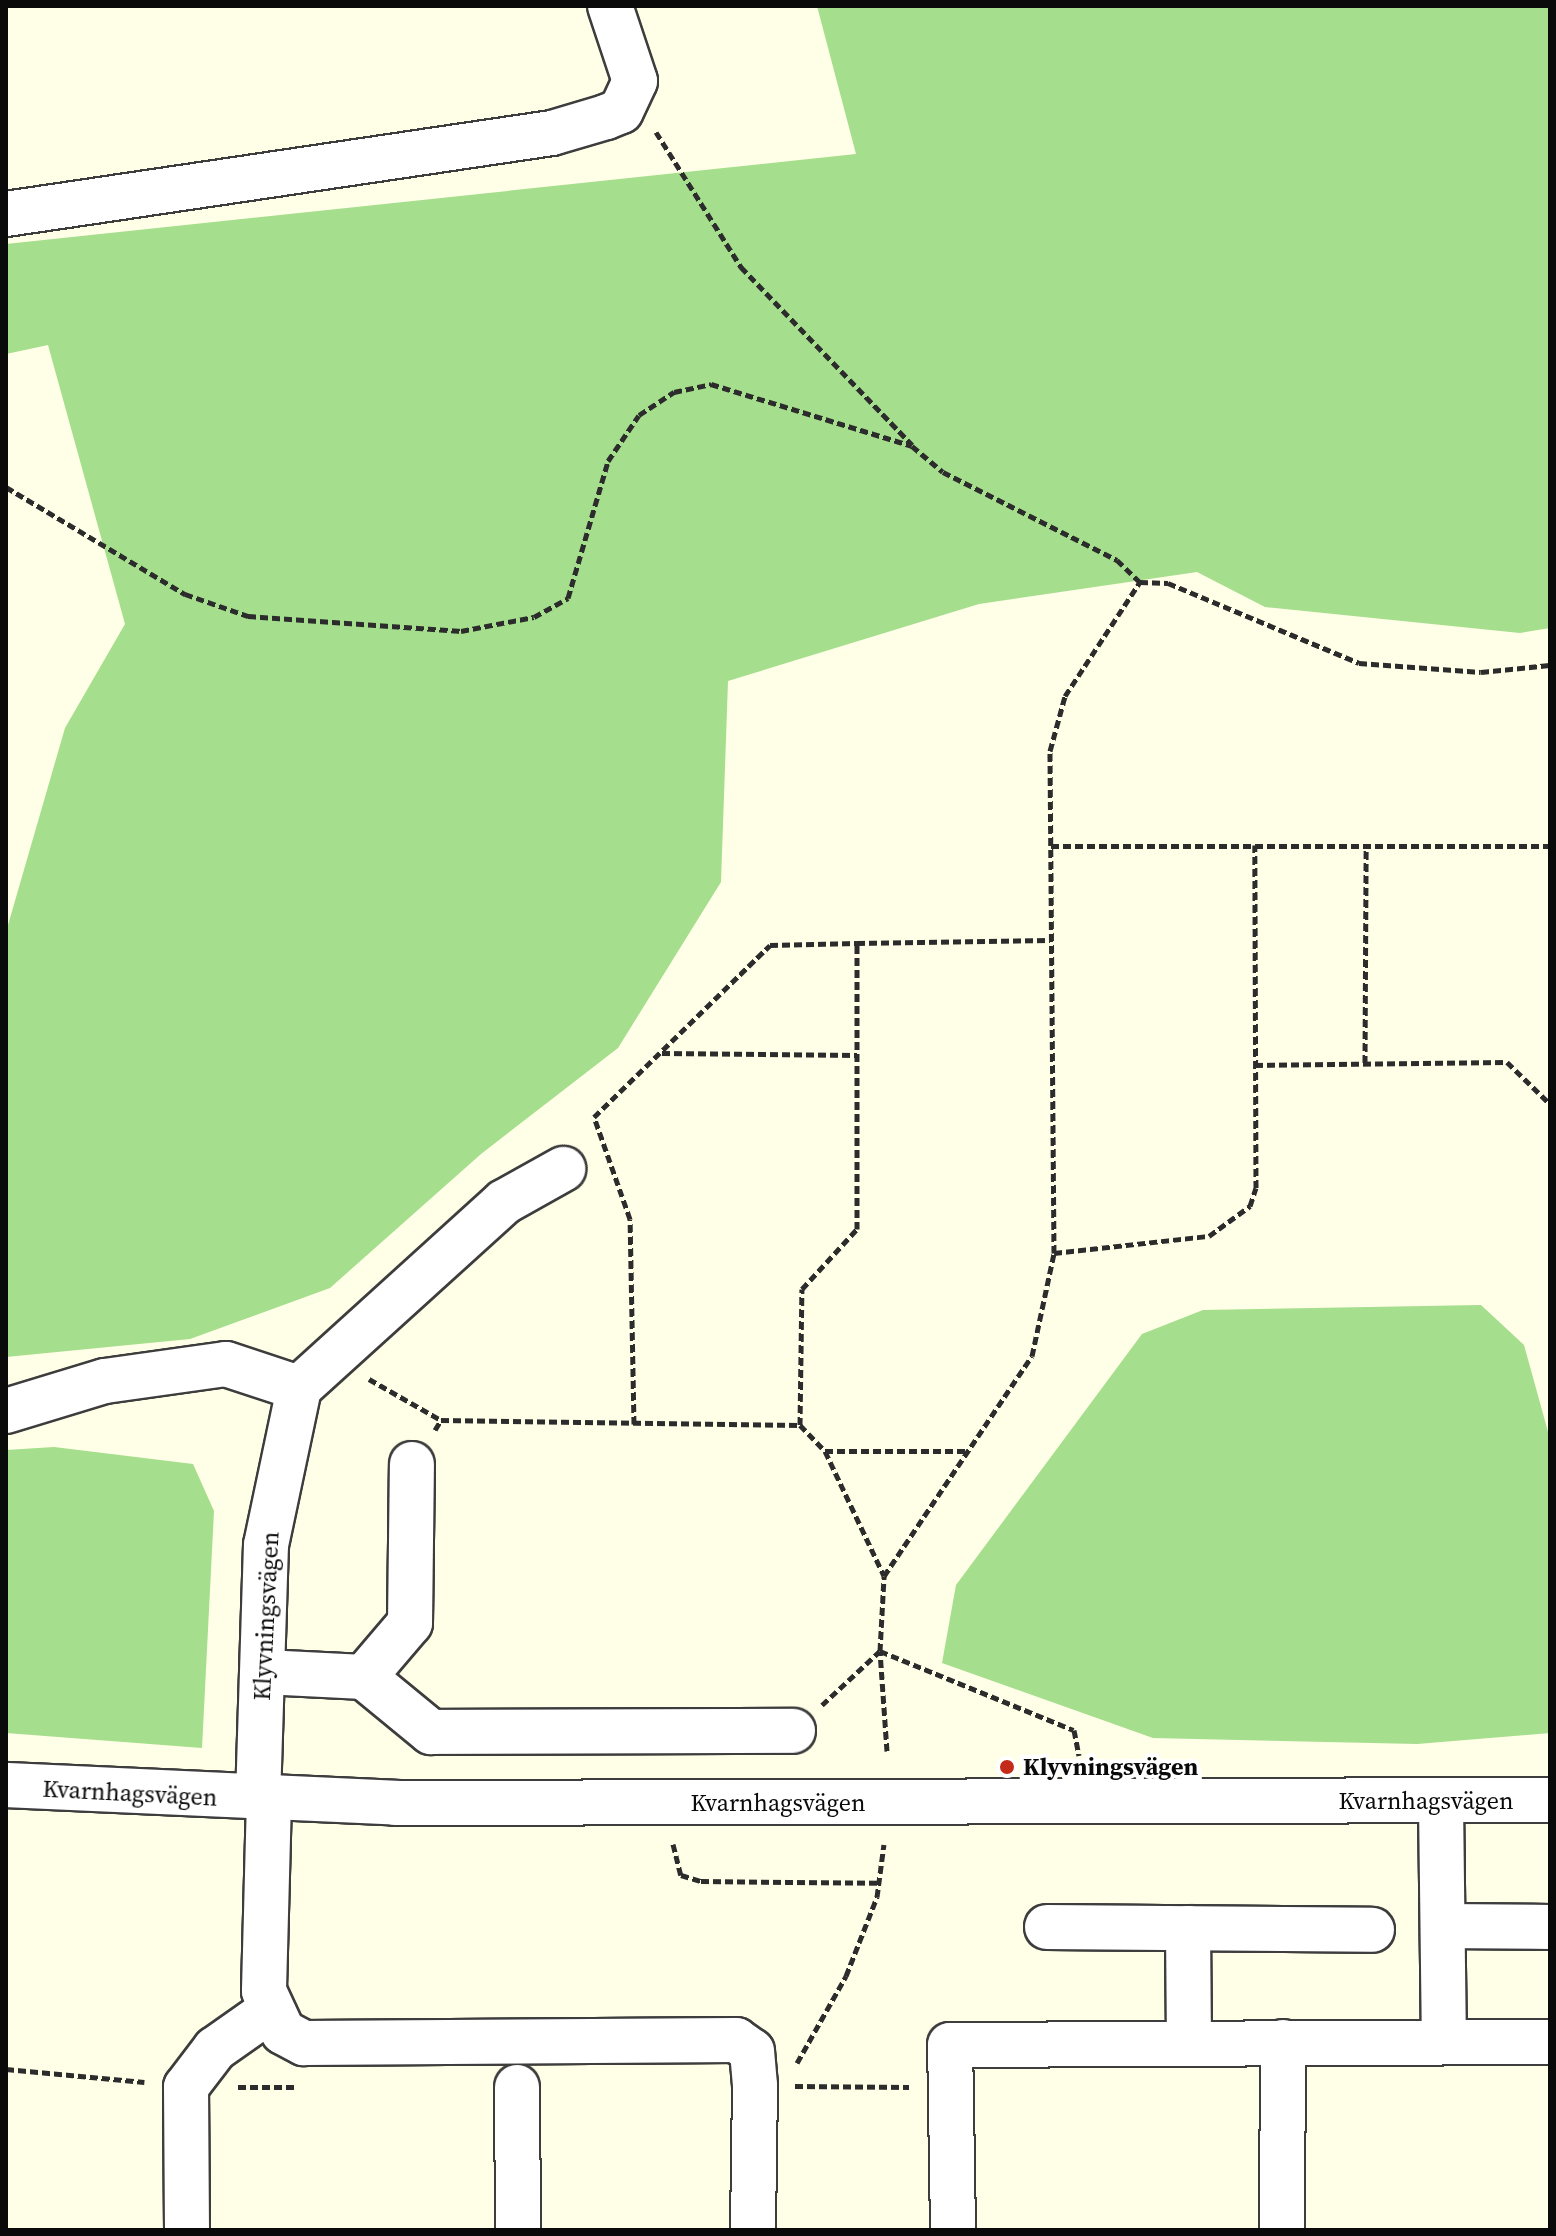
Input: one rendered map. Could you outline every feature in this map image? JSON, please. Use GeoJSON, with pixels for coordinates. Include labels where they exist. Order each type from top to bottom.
{"type":"FeatureCollection","features":[{"type":"Feature","properties":{"kind":"street"},"geometry":{"type":"LineString","coordinates":[[6,214],[552,133],[621,111],[635,81],[610,6]]}},
{"type":"Feature","properties":{"kind":"street","name":"Klyvningsvägen"},"geometry":{"type":"LineString","coordinates":[[269,2011],[264,1799],[266,1545],[299,1388],[328,1355],[504,1202],[563,1169]]}},
{"type":"Feature","properties":{"kind":"street"},"geometry":{"type":"LineString","coordinates":[[6,1411],[105,1381],[197,1367],[269,1372],[299,1388]]}},
{"type":"Feature","properties":{"kind":"street"},"geometry":{"type":"LineString","coordinates":[[364,1677],[410,1623],[412,1464]]}},
{"type":"Feature","properties":{"kind":"street"},"geometry":{"type":"LineString","coordinates":[[264,1672],[364,1677],[431,1732],[793,1731]]}},
{"type":"Feature","properties":{"kind":"street","name":"Kvarnhagsvägen"},"geometry":{"type":"LineString","coordinates":[[6,1785],[264,1799],[1550,1800]]}},
{"type":"Feature","properties":{"kind":"street"},"geometry":{"type":"LineString","coordinates":[[1441,1802],[1444,2041]]}},
{"type":"Feature","properties":{"kind":"street"},"geometry":{"type":"LineString","coordinates":[[1444,1926],[1550,1927]]}},
{"type":"Feature","properties":{"kind":"street"},"geometry":{"type":"LineString","coordinates":[[1047,1927],[1372,1930]]}},
{"type":"Feature","properties":{"kind":"street"},"geometry":{"type":"LineString","coordinates":[[1188,1928],[1189,2043]]}},
{"type":"Feature","properties":{"kind":"street"},"geometry":{"type":"LineString","coordinates":[[187,2230],[186,2087],[215,2049],[269,2011],[283,2032],[304,2043],[736,2040],[752,2051],[755,2085],[753,2230]]}},
{"type":"Feature","properties":{"kind":"street"},"geometry":{"type":"LineString","coordinates":[[1282,2230],[1283,2042]]}},
{"type":"Feature","properties":{"kind":"street"},"geometry":{"type":"LineString","coordinates":[[953,2230],[950,2045],[1550,2042]]}},
{"type":"Feature","properties":{"kind":"street"},"geometry":{"type":"LineString","coordinates":[[517,2087],[518,2230]]}},
{"type":"Feature","properties":{"kind":"path"},"geometry":{"type":"LineString","coordinates":[[635,81],[661,143],[741,267],[912,446],[943,472],[1117,560],[1140,582],[1168,583],[1359,663],[1481,672],[1550,665]]}},
{"type":"Feature","properties":{"kind":"path"},"geometry":{"type":"LineString","coordinates":[[6,487],[185,594],[248,616],[461,631],[534,617],[568,598],[608,461],[639,415],[674,392],[711,384],[912,446]]}},
{"type":"Feature","properties":{"kind":"path"},"geometry":{"type":"LineString","coordinates":[[884,1576],[967,1451],[988,1430],[1032,1356],[1054,1253],[1050,751],[1065,696],[1140,582]]}},
{"type":"Feature","properties":{"kind":"path"},"geometry":{"type":"LineString","coordinates":[[1054,1253],[1174,1243],[1238,1221],[1256,1188],[1255,845]]}},
{"type":"Feature","properties":{"kind":"path"},"geometry":{"type":"LineString","coordinates":[[1365,1063],[1366,845]]}},
{"type":"Feature","properties":{"kind":"path"},"geometry":{"type":"LineString","coordinates":[[1051,846],[1550,846]]}},
{"type":"Feature","properties":{"kind":"path"},"geometry":{"type":"LineString","coordinates":[[634,1424],[630,1219],[594,1117],[770,945],[1050,940]]}},
{"type":"Feature","properties":{"kind":"path"},"geometry":{"type":"LineString","coordinates":[[857,943],[857,1229],[802,1289],[800,1425],[825,1451],[884,1576],[880,1651],[887,1751]]}},
{"type":"Feature","properties":{"kind":"path"},"geometry":{"type":"LineString","coordinates":[[661,1053],[857,1055]]}},
{"type":"Feature","properties":{"kind":"path"},"geometry":{"type":"LineString","coordinates":[[1255,1065],[1507,1062],[1550,1104]]}},
{"type":"Feature","properties":{"kind":"path"},"geometry":{"type":"LineString","coordinates":[[328,1355],[441,1420],[800,1425]]}},
{"type":"Feature","properties":{"kind":"path"},"geometry":{"type":"LineString","coordinates":[[412,1464],[441,1420]]}},
{"type":"Feature","properties":{"kind":"path"},"geometry":{"type":"LineString","coordinates":[[825,1451],[967,1451]]}},
{"type":"Feature","properties":{"kind":"path"},"geometry":{"type":"LineString","coordinates":[[793,1731],[880,1651]]}},
{"type":"Feature","properties":{"kind":"path"},"geometry":{"type":"LineString","coordinates":[[880,1651],[1074,1730],[1079,1756]]}},
{"type":"Feature","properties":{"kind":"path"},"geometry":{"type":"LineString","coordinates":[[673,1839],[681,1875],[701,1881],[879,1883]]}},
{"type":"Feature","properties":{"kind":"green space"},"geometry":{"type":"Polygon","coordinates":[[[817,6],[1550,6],[1550,628],[1520,633],[1265,607],[1197,572],[979,604],[728,681],[721,882],[618,1048],[481,1154],[330,1288],[190,1339],[6,1357],[6,932],[65,728],[125,624],[48,345],[6,354],[6,244],[856,154],[817,6]]]}},
{"type":"Feature","properties":{"kind":"green space"},"geometry":{"type":"Polygon","coordinates":[[[1481,1305],[1524,1345],[1550,1439],[1550,1733],[1417,1744],[1153,1738],[942,1663],[956,1585],[1142,1334],[1203,1310],[1481,1305]]]}},
{"type":"Feature","properties":{"kind":"green space"},"geometry":{"type":"Polygon","coordinates":[[[54,1447],[193,1464],[214,1511],[202,1748],[6,1733],[6,1450],[54,1447]]]}},
{"type":"Feature","properties":{"kind":"place","name":"Klyvningsvägen"},"geometry":{"type":"Point","coordinates":[1007,1767]}}]}
